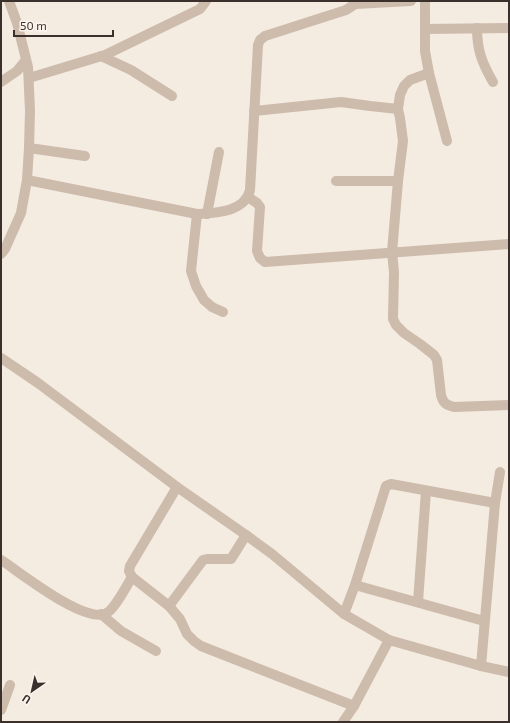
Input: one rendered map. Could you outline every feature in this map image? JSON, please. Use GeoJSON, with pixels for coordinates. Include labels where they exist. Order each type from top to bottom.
{"type":"FeatureCollection","features":[{"type":"Feature","properties":{"kind":"street"},"geometry":{"type":"LineString","coordinates":[[1,254],[5,249],[21,213],[27,180],[29,148],[29,78],[18,23],[9,1]]}},
{"type":"Feature","properties":{"kind":"street"},"geometry":{"type":"LineString","coordinates":[[29,78],[101,56],[200,9],[206,1]]}},
{"type":"Feature","properties":{"kind":"street"},"geometry":{"type":"LineString","coordinates":[[27,180],[202,214],[216,213],[236,207],[244,202],[248,197],[250,190],[258,45],[260,40],[265,36],[346,10],[355,2],[411,1]]}},
{"type":"Feature","properties":{"kind":"street"},"geometry":{"type":"LineString","coordinates":[[425,1],[426,50],[429,73],[447,141]]}},
{"type":"Feature","properties":{"kind":"street"},"geometry":{"type":"LineString","coordinates":[[477,28],[477,42],[483,66],[493,82]]}},
{"type":"Feature","properties":{"kind":"street"},"geometry":{"type":"LineString","coordinates":[[425,29],[509,28]]}},
{"type":"Feature","properties":{"kind":"street"},"geometry":{"type":"LineString","coordinates":[[101,56],[131,70],[172,96]]}},
{"type":"Feature","properties":{"kind":"street"},"geometry":{"type":"LineString","coordinates":[[1,82],[17,71],[26,60]]}},
{"type":"Feature","properties":{"kind":"street"},"geometry":{"type":"LineString","coordinates":[[429,73],[410,80],[404,86],[400,95],[398,109],[403,141],[392,252],[394,272],[393,319],[399,329],[429,350],[437,360],[442,401],[446,405],[454,407],[509,405]]}},
{"type":"Feature","properties":{"kind":"street"},"geometry":{"type":"LineString","coordinates":[[254,111],[341,102],[398,109]]}},
{"type":"Feature","properties":{"kind":"street"},"geometry":{"type":"LineString","coordinates":[[29,148],[86,156]]}},
{"type":"Feature","properties":{"kind":"street"},"geometry":{"type":"LineString","coordinates":[[219,152],[202,214],[191,271],[196,286],[204,300],[212,307],[223,312]]}},
{"type":"Feature","properties":{"kind":"street"},"geometry":{"type":"LineString","coordinates":[[336,181],[398,181]]}},
{"type":"Feature","properties":{"kind":"street"},"geometry":{"type":"LineString","coordinates":[[248,197],[260,207],[257,251],[262,260],[265,262],[509,244]]}},
{"type":"Feature","properties":{"kind":"street"},"geometry":{"type":"LineString","coordinates":[[1,358],[38,383],[177,487],[272,554],[344,614],[389,640],[481,666],[509,672]]}},
{"type":"Feature","properties":{"kind":"street"},"geometry":{"type":"LineString","coordinates":[[481,666],[494,503],[500,472]]}},
{"type":"Feature","properties":{"kind":"street"},"geometry":{"type":"LineString","coordinates":[[344,614],[355,586],[386,486],[391,484],[494,503]]}},
{"type":"Feature","properties":{"kind":"street"},"geometry":{"type":"LineString","coordinates":[[177,487],[130,566],[129,571],[132,577],[169,606],[180,619],[187,634],[202,646],[354,706]]}},
{"type":"Feature","properties":{"kind":"street"},"geometry":{"type":"LineString","coordinates":[[418,602],[426,491]]}},
{"type":"Feature","properties":{"kind":"street"},"geometry":{"type":"LineString","coordinates":[[169,606],[203,560],[230,559],[246,535]]}},
{"type":"Feature","properties":{"kind":"street"},"geometry":{"type":"LineString","coordinates":[[1,560],[64,603],[83,611],[101,614],[107,613],[112,608],[132,577]]}},
{"type":"Feature","properties":{"kind":"street"},"geometry":{"type":"LineString","coordinates":[[355,586],[484,621]]}},
{"type":"Feature","properties":{"kind":"street"},"geometry":{"type":"LineString","coordinates":[[101,614],[121,631],[156,651]]}},
{"type":"Feature","properties":{"kind":"street"},"geometry":{"type":"LineString","coordinates":[[343,722],[354,706],[389,640]]}},
{"type":"Feature","properties":{"kind":"street"},"geometry":{"type":"LineString","coordinates":[[1,710],[10,685]]}}]}
